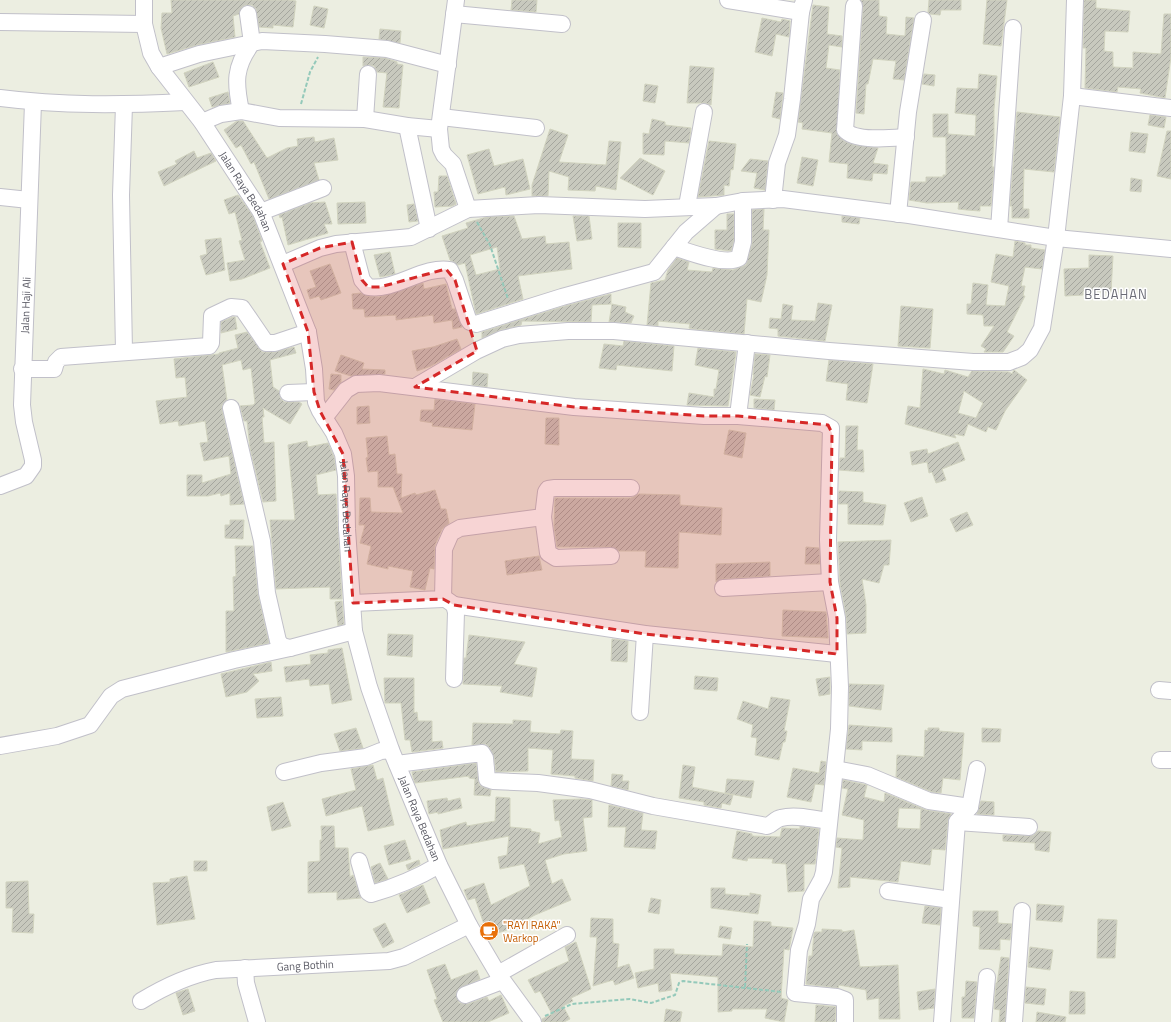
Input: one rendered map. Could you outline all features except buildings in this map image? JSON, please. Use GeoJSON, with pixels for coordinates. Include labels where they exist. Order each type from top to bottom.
{"type":"FeatureCollection","features":[{"type":"Feature","properties":{"kind":"street","name":"Jalan Raya Bedahan"},"geometry":{"type":"LineString","coordinates":[[144,0],[144,24],[151,53],[159,68],[202,122],[261,212],[283,264],[308,332],[314,369],[314,392],[316,402],[334,433],[343,454],[354,631],[369,687],[391,750],[439,865],[469,926],[500,978],[533,1022]]}},
{"type":"Feature","properties":{"kind":"street"},"geometry":{"type":"LineString","coordinates":[[728,0],[802,6],[787,135],[777,163],[773,200]]}},
{"type":"Feature","properties":{"kind":"street"},"geometry":{"type":"LineString","coordinates":[[416,387],[476,351],[502,339],[519,335],[568,331],[614,331],[958,361],[1009,362],[1022,357],[1030,350],[1042,328],[1056,238],[1072,96],[1075,0]]}},
{"type":"Feature","properties":{"kind":"street"},"geometry":{"type":"LineString","coordinates":[[854,6],[845,130],[851,135],[866,137],[906,137]]}},
{"type":"Feature","properties":{"kind":"street"},"geometry":{"type":"LineString","coordinates":[[468,209],[453,164],[444,155],[441,149],[440,123],[455,7],[562,24]]}},
{"type":"Feature","properties":{"kind":"street"},"geometry":{"type":"LineString","coordinates":[[242,111],[236,90],[236,79],[244,54],[252,43],[248,14]]}},
{"type":"Feature","properties":{"kind":"street"},"geometry":{"type":"LineString","coordinates":[[898,214],[906,137],[923,20]]}},
{"type":"Feature","properties":{"kind":"street"},"geometry":{"type":"LineString","coordinates":[[0,22],[144,24]]}},
{"type":"Feature","properties":{"kind":"street"},"geometry":{"type":"LineString","coordinates":[[999,229],[1013,28]]}},
{"type":"Feature","properties":{"kind":"street"},"geometry":{"type":"LineString","coordinates":[[159,68],[199,54],[262,41],[387,49],[448,65]]}},
{"type":"Feature","properties":{"kind":"street"},"geometry":{"type":"LineString","coordinates":[[365,119],[368,74]]}},
{"type":"Feature","properties":{"kind":"street"},"geometry":{"type":"LineString","coordinates":[[1072,96],[1171,108]]}},
{"type":"Feature","properties":{"kind":"street"},"geometry":{"type":"LineString","coordinates":[[0,98],[33,102],[124,105],[185,102]]}},
{"type":"Feature","properties":{"kind":"street","name":"Jalan Haji Ali"},"geometry":{"type":"LineString","coordinates":[[0,486],[26,476],[33,466],[22,405],[22,369],[33,102]]}},
{"type":"Feature","properties":{"kind":"street"},"geometry":{"type":"LineString","coordinates":[[124,105],[121,196],[124,352]]}},
{"type":"Feature","properties":{"kind":"street"},"geometry":{"type":"LineString","coordinates":[[202,122],[221,114],[242,111],[279,118],[365,119],[407,126],[440,123],[536,128]]}},
{"type":"Feature","properties":{"kind":"street"},"geometry":{"type":"LineString","coordinates":[[687,206],[704,112]]}},
{"type":"Feature","properties":{"kind":"street"},"geometry":{"type":"LineString","coordinates":[[407,126],[429,229]]}},
{"type":"Feature","properties":{"kind":"street"},"geometry":{"type":"LineString","coordinates":[[261,212],[323,188]]}},
{"type":"Feature","properties":{"kind":"street"},"geometry":{"type":"LineString","coordinates":[[0,197],[29,200]]}},
{"type":"Feature","properties":{"kind":"street"},"geometry":{"type":"LineString","coordinates":[[283,264],[320,248],[336,244],[411,237],[468,209],[516,205],[645,209],[687,206],[716,206],[743,201],[773,200],[799,200],[1056,238],[1171,249]]}},
{"type":"Feature","properties":{"kind":"street"},"geometry":{"type":"LineString","coordinates":[[674,247],[703,257],[726,260],[739,258],[743,242],[743,201]]}},
{"type":"Feature","properties":{"kind":"street"},"geometry":{"type":"LineString","coordinates":[[470,322],[476,324],[512,312],[648,275],[654,272],[686,232],[716,206]]}},
{"type":"Feature","properties":{"kind":"street"},"geometry":{"type":"LineString","coordinates":[[352,242],[362,280],[368,287],[380,287],[439,270],[450,270],[470,322],[476,351]]}},
{"type":"Feature","properties":{"kind":"street"},"geometry":{"type":"LineString","coordinates":[[22,369],[54,369],[56,362],[60,357],[209,346],[211,343],[212,316],[235,306],[242,308],[266,343],[275,342],[308,332]]}},
{"type":"Feature","properties":{"kind":"street"},"geometry":{"type":"LineString","coordinates":[[738,416],[747,343]]}},
{"type":"Feature","properties":{"kind":"street"},"geometry":{"type":"LineString","coordinates":[[324,418],[346,390],[356,384],[379,382],[574,407],[704,416],[738,416],[822,423],[831,428],[828,540],[830,582],[837,618],[837,654],[840,694],[835,769],[822,879],[811,899],[808,924],[798,950],[795,993],[841,997],[846,1004],[845,1022]]}},
{"type":"Feature","properties":{"kind":"street"},"geometry":{"type":"LineString","coordinates":[[288,393],[314,392]]}},
{"type":"Feature","properties":{"kind":"street"},"geometry":{"type":"LineString","coordinates":[[231,408],[262,541],[267,593],[278,641],[282,646],[290,648]]}},
{"type":"Feature","properties":{"kind":"street"},"geometry":{"type":"LineString","coordinates":[[611,556],[556,558],[548,554],[544,517],[546,492],[548,489],[555,488],[631,488]]}},
{"type":"Feature","properties":{"kind":"street"},"geometry":{"type":"LineString","coordinates":[[454,679],[456,612],[448,602],[444,549],[451,533],[460,528],[544,517]]}},
{"type":"Feature","properties":{"kind":"street"},"geometry":{"type":"LineString","coordinates":[[724,588],[830,582]]}},
{"type":"Feature","properties":{"kind":"street"},"geometry":{"type":"LineString","coordinates":[[353,603],[448,602],[645,634],[837,654]]}},
{"type":"Feature","properties":{"kind":"street"},"geometry":{"type":"LineString","coordinates":[[0,746],[57,736],[90,725],[111,696],[122,689],[354,631]]}},
{"type":"Feature","properties":{"kind":"street"},"geometry":{"type":"LineString","coordinates":[[640,712],[645,634]]}},
{"type":"Feature","properties":{"kind":"street"},"geometry":{"type":"LineString","coordinates":[[284,772],[321,764],[366,757],[381,751],[391,750]]}},
{"type":"Feature","properties":{"kind":"street"},"geometry":{"type":"LineString","coordinates":[[397,764],[482,752],[485,758],[487,779],[492,781],[538,783],[590,790],[653,806],[767,826],[771,825],[779,818],[787,817],[829,821]]}},
{"type":"Feature","properties":{"kind":"street"},"geometry":{"type":"LineString","coordinates":[[835,769],[867,775],[929,801],[970,807]]}},
{"type":"Feature","properties":{"kind":"street"},"geometry":{"type":"LineString","coordinates":[[942,1022],[957,822],[970,807],[978,769]]}},
{"type":"Feature","properties":{"kind":"street"},"geometry":{"type":"LineString","coordinates":[[957,822],[1030,827]]}},
{"type":"Feature","properties":{"kind":"street"},"geometry":{"type":"LineString","coordinates":[[359,861],[368,892],[372,894],[396,888],[439,865]]}},
{"type":"Feature","properties":{"kind":"street"},"geometry":{"type":"LineString","coordinates":[[888,891],[951,900]]}},
{"type":"Feature","properties":{"kind":"street"},"geometry":{"type":"LineString","coordinates":[[1014,1022],[1022,911]]}},
{"type":"Feature","properties":{"kind":"street","name":"Gang Bothin"},"geometry":{"type":"LineString","coordinates":[[141,1001],[162,988],[201,973],[216,970],[389,961],[404,957],[469,926]]}},
{"type":"Feature","properties":{"kind":"street"},"geometry":{"type":"LineString","coordinates":[[465,995],[500,978],[567,935]]}},
{"type":"Feature","properties":{"kind":"street"},"geometry":{"type":"LineString","coordinates":[[245,968],[246,983],[257,1022]]}},
{"type":"Feature","properties":{"kind":"street"},"geometry":{"type":"LineString","coordinates":[[983,1022],[987,977]]}},
{"type":"Feature","properties":{"kind":"path"},"geometry":{"type":"LineString","coordinates":[[297,119],[310,72],[325,44]]}},
{"type":"Feature","properties":{"kind":"path"},"geometry":{"type":"LineString","coordinates":[[468,209],[490,245],[512,312]]}},
{"type":"Feature","properties":{"kind":"path"},"geometry":{"type":"LineString","coordinates":[[745,987],[747,944]]}},
{"type":"Feature","properties":{"kind":"path"},"geometry":{"type":"LineString","coordinates":[[533,1022],[572,1004],[630,999],[646,1003],[656,1002],[675,995],[681,982],[795,993]]}},
{"type":"Feature","properties":{"kind":"highlighted area"},"geometry":{"type":"Polygon","coordinates":[[[352,242],[362,280],[368,287],[380,287],[446,269],[455,280],[477,351],[415,387],[574,407],[704,416],[738,416],[828,425],[832,433],[830,582],[837,618],[837,654],[645,634],[454,605],[443,599],[353,603],[343,454],[320,411],[314,392],[308,332],[283,264],[320,248],[352,242]]]}},
{"type":"Feature","properties":{"kind":"place","name":"\"RAYI RAKA\" Warkop"},"geometry":{"type":"Point","coordinates":[489,931]}},
{"type":"Feature","properties":{"kind":"district","name":"BEDAHAN"},"geometry":{"type":"Point","coordinates":[1116,294]}}]}
